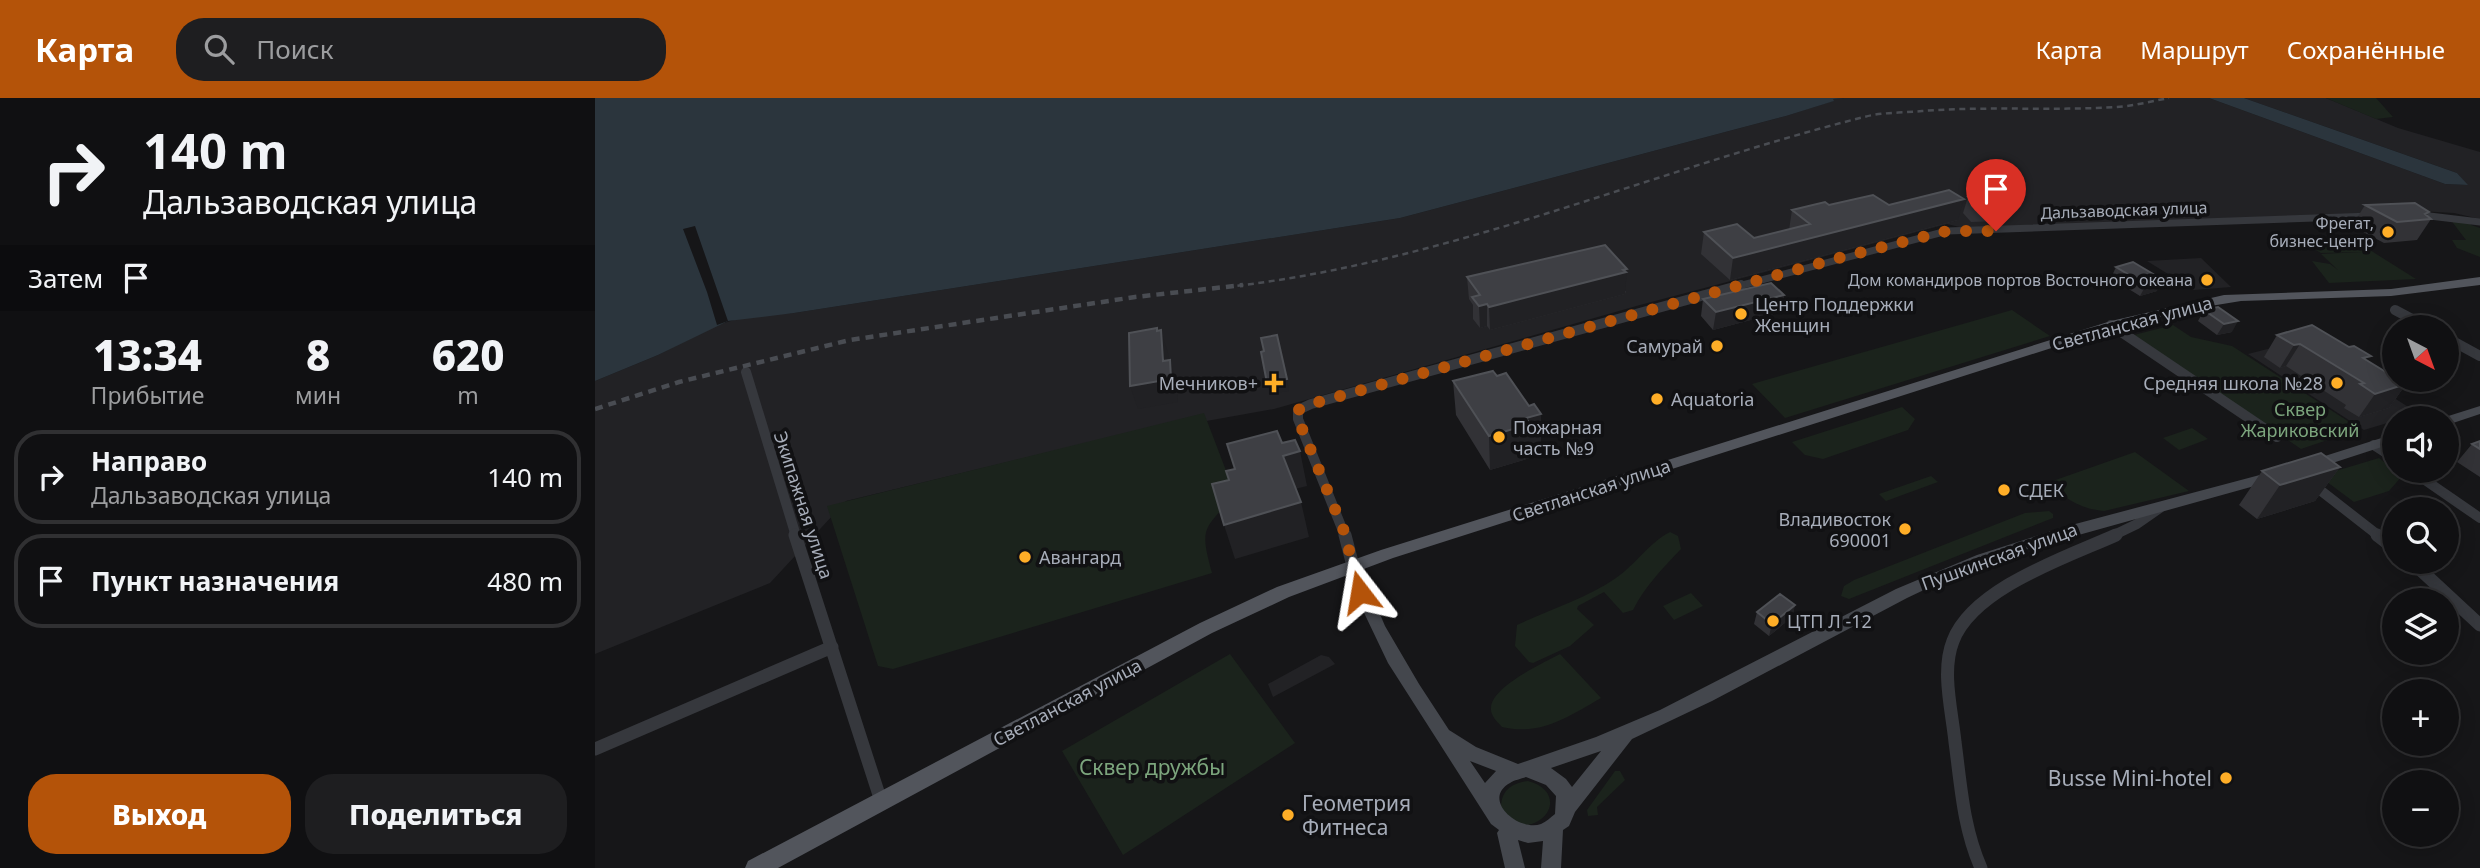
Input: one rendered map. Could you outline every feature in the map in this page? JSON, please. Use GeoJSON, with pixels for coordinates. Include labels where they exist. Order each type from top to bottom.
{"type":"FeatureCollection","features":[{"type":"Feature","properties":{"kind":"main road","name":"Светланская улица"},"geometry":{"type":"LineString","coordinates":[[757,868],[1206,628],[1283,592],[1353,566],[2111,325],[2199,302],[2241,297],[2444,289],[2480,281]]}},
{"type":"Feature","properties":{"kind":"main road"},"geometry":{"type":"LineString","coordinates":[[2459,417],[2480,410]]}},
{"type":"Feature","properties":{"kind":"main road","name":"Пушкинская улица"},"geometry":{"type":"LineString","coordinates":[[1521,770],[1626,733],[1735,681],[1867,609],[1944,574],[2021,544],[2072,528],[2293,473],[2382,442]]}},
{"type":"Feature","properties":{"kind":"main road"},"geometry":{"type":"LineString","coordinates":[[1353,566],[1362,598],[1440,731],[1490,805],[1492,815],[1507,833],[1515,868]]}},
{"type":"Feature","properties":{"kind":"main road"},"geometry":{"type":"LineString","coordinates":[[1440,731],[1470,752],[1521,770],[1543,771],[1557,780],[1565,794],[1566,809],[1554,829],[1552,868]]}},
{"type":"Feature","properties":{"kind":"main road","name":"Пушкинская улица"},"geometry":{"type":"LineString","coordinates":[[1566,809],[1626,733]]}},
{"type":"Feature","properties":{"kind":"main road"},"geometry":{"type":"LineString","coordinates":[[1490,805],[1497,783],[1521,770]]}},
{"type":"Feature","properties":{"kind":"main road"},"geometry":{"type":"LineString","coordinates":[[1507,833],[1522,838],[1539,837],[1554,829]]}},
{"type":"Feature","properties":{"kind":"street"},"geometry":{"type":"LineString","coordinates":[[2398,215],[2424,214],[2480,222]]}},
{"type":"Feature","properties":{"kind":"street","name":"Дальзаводская улица"},"geometry":{"type":"LineString","coordinates":[[1353,566],[1344,531],[1298,419],[1298,410],[1311,404],[1846,256],[1947,231],[2385,215]]}},
{"type":"Feature","properties":{"kind":"street"},"geometry":{"type":"LineString","coordinates":[[2395,310],[2404,315]]}},
{"type":"Feature","properties":{"kind":"street"},"geometry":{"type":"LineString","coordinates":[[2111,325],[2277,437]]}},
{"type":"Feature","properties":{"kind":"street"},"geometry":{"type":"LineString","coordinates":[[2459,345],[2480,356]]}},
{"type":"Feature","properties":{"kind":"street","name":"Экипажная улица"},"geometry":{"type":"LineString","coordinates":[[746,372],[757,415],[881,801]]}},
{"type":"Feature","properties":{"kind":"street"},"geometry":{"type":"LineString","coordinates":[[2374,444],[2382,450]]}},
{"type":"Feature","properties":{"kind":"street"},"geometry":{"type":"LineString","coordinates":[[2293,473],[2382,539]]}},
{"type":"Feature","properties":{"kind":"street"},"geometry":{"type":"LineString","coordinates":[[2429,483],[2480,518]]}},
{"type":"Feature","properties":{"kind":"street"},"geometry":{"type":"LineString","coordinates":[[1981,868],[1969,844],[1962,817],[1949,685],[1953,639],[1969,615],[2025,576],[2070,553],[2135,526],[2160,508]]}},
{"type":"Feature","properties":{"kind":"street"},"geometry":{"type":"LineString","coordinates":[[2424,574],[2480,625]]}},
{"type":"Feature","properties":{"kind":"street"},"geometry":{"type":"LineString","coordinates":[[595,749],[832,647]]}},
{"type":"Feature","properties":{"kind":"shaded area"},"geometry":{"type":"Polygon","coordinates":[[[595,98],[1844,98],[1833,99],[1834,101],[1786,116],[1400,218],[728,321],[658,355],[595,381],[595,98]]]}},
{"type":"Feature","properties":{"kind":"shaded area"},"geometry":{"type":"Polygon","coordinates":[[[2209,98],[2445,184],[2467,185],[2457,173],[2244,98],[2326,98],[2398,128],[2480,152],[2480,219],[2454,213],[2420,211],[1976,231],[1947,224],[1640,305],[1274,409],[1095,441],[846,501],[770,583],[595,654],[595,381],[658,355],[717,325],[748,316],[794,313],[1400,218],[1786,116],[1833,101],[1832,99],[2209,98]]]}},
{"type":"Feature","properties":{"kind":"shaded area"},"geometry":{"type":"Polygon","coordinates":[[[2209,98],[2244,98],[2457,173],[2468,185],[2445,184],[2209,98]]]}},
{"type":"Feature","properties":{"kind":"shaded area"},"geometry":{"type":"Polygon","coordinates":[[[2201,258],[2231,287],[2194,290],[2147,261],[2201,258]]]}},
{"type":"Feature","properties":{"kind":"shaded area","name":"Средняя школа №28"},"geometry":{"type":"Polygon","coordinates":[[[2291,343],[2382,390],[2407,406],[2382,406],[2382,425],[2364,430],[2248,354],[2291,343]]]}},
{"type":"Feature","properties":{"kind":"shaded area"},"geometry":{"type":"Polygon","coordinates":[[[1321,655],[1329,657],[1335,664],[1273,697],[1268,684],[1321,655]]]}},
{"type":"Feature","properties":{"kind":"green space"},"geometry":{"type":"Polygon","coordinates":[[[2326,98],[2376,98],[2393,117],[2376,119],[2326,98]]]}},
{"type":"Feature","properties":{"kind":"green space"},"geometry":{"type":"Polygon","coordinates":[[[2450,219],[2469,221],[2471,225],[2480,228],[2480,257],[2457,248],[2452,240],[2466,240],[2450,219]]]}},
{"type":"Feature","properties":{"kind":"green space"},"geometry":{"type":"Polygon","coordinates":[[[2348,238],[2416,279],[2329,283],[2312,261],[2330,264],[2338,270],[2321,254],[2362,252],[2321,253],[2301,241],[2348,238]]]}},
{"type":"Feature","properties":{"kind":"green space"},"geometry":{"type":"Polygon","coordinates":[[[2012,310],[2050,336],[1785,418],[1752,384],[2012,310]]]}},
{"type":"Feature","properties":{"kind":"green space","name":"Сквер Жариковский"},"geometry":{"type":"Polygon","coordinates":[[[2173,325],[2191,337],[2232,346],[2360,429],[2301,449],[2134,335],[2173,325]]]}},
{"type":"Feature","properties":{"kind":"green space"},"geometry":{"type":"Polygon","coordinates":[[[1902,407],[1915,419],[1908,430],[1823,459],[1805,455],[1792,442],[1902,407]]]}},
{"type":"Feature","properties":{"kind":"green space","name":"Авангард"},"geometry":{"type":"Polygon","coordinates":[[[1204,413],[1235,494],[1207,529],[1206,546],[1212,573],[893,669],[878,666],[827,506],[1204,413]]]}},
{"type":"Feature","properties":{"kind":"green space"},"geometry":{"type":"Polygon","coordinates":[[[2192,428],[2208,439],[2179,450],[2163,438],[2192,428]]]}},
{"type":"Feature","properties":{"kind":"green space"},"geometry":{"type":"Polygon","coordinates":[[[2135,452],[2189,491],[2104,511],[2073,502],[2047,483],[2135,452]]]}},
{"type":"Feature","properties":{"kind":"green space"},"geometry":{"type":"Polygon","coordinates":[[[2379,458],[2382,460],[2382,483],[2396,483],[2389,491],[2354,502],[2319,476],[2379,458]]]}},
{"type":"Feature","properties":{"kind":"green space"},"geometry":{"type":"Polygon","coordinates":[[[1931,476],[1938,482],[1886,501],[1879,494],[1931,476]]]}},
{"type":"Feature","properties":{"kind":"green space"},"geometry":{"type":"Polygon","coordinates":[[[2049,511],[2053,518],[1849,599],[1841,596],[1844,586],[1854,580],[2025,513],[2049,511]]]}},
{"type":"Feature","properties":{"kind":"green space"},"geometry":{"type":"Polygon","coordinates":[[[1670,532],[1678,536],[1681,549],[1649,585],[1633,610],[1623,613],[1604,592],[1578,606],[1577,609],[1594,625],[1570,646],[1533,663],[1515,646],[1517,625],[1605,585],[1670,532]]]}},
{"type":"Feature","properties":{"kind":"green space"},"geometry":{"type":"Polygon","coordinates":[[[1691,593],[1703,606],[1674,620],[1663,606],[1691,593]]]}},
{"type":"Feature","properties":{"kind":"green space","name":"Сквер дружбы"},"geometry":{"type":"Polygon","coordinates":[[[1230,654],[1295,743],[1123,855],[1062,751],[1230,654]]]}},
{"type":"Feature","properties":{"kind":"green space"},"geometry":{"type":"Polygon","coordinates":[[[1560,654],[1601,698],[1542,727],[1502,727],[1491,711],[1493,700],[1499,692],[1519,676],[1560,654]]]}},
{"type":"Feature","properties":{"kind":"green space"},"geometry":{"type":"Polygon","coordinates":[[[1615,771],[1620,771],[1625,780],[1597,807],[1598,815],[1588,816],[1587,810],[1615,771]]]}},
{"type":"Feature","properties":{"kind":"green space"},"geometry":{"type":"Polygon","coordinates":[[[1528,781],[1547,792],[1549,807],[1546,815],[1539,821],[1517,826],[1501,808],[1501,802],[1508,789],[1528,781]]]}},
{"type":"Feature","properties":{"kind":"pier"},"geometry":{"type":"Polygon","coordinates":[[[695,226],[728,321],[717,325],[683,229],[695,226]]]}},
{"type":"Feature","properties":{"kind":"building"},"geometry":{"type":"Polygon","coordinates":[[[1949,190],[1964,199],[1733,258],[1704,232],[1737,224],[1754,238],[1810,224],[1792,210],[1873,195],[1889,205],[1949,190]]]}},
{"type":"Feature","properties":{"kind":"building"},"geometry":{"type":"Polygon","coordinates":[[[2004,195],[2004,205],[1976,206],[1968,197],[2004,195]]]}},
{"type":"Feature","properties":{"kind":"building"},"geometry":{"type":"Polygon","coordinates":[[[2415,203],[2429,212],[2425,214],[2431,219],[2397,222],[2365,205],[2415,203]]]}},
{"type":"Feature","properties":{"kind":"building"},"geometry":{"type":"Polygon","coordinates":[[[1605,245],[1627,269],[1623,270],[1626,272],[1489,307],[1487,304],[1479,306],[1472,297],[1480,295],[1467,277],[1605,245]]]}},
{"type":"Feature","properties":{"kind":"building"},"geometry":{"type":"Polygon","coordinates":[[[2133,262],[2163,280],[2146,285],[2116,267],[2133,262]]]}},
{"type":"Feature","properties":{"kind":"building"},"geometry":{"type":"Polygon","coordinates":[[[1771,283],[1784,295],[1716,312],[1703,299],[1771,283]]]}},
{"type":"Feature","properties":{"kind":"building"},"geometry":{"type":"Polygon","coordinates":[[[2218,307],[2238,321],[2224,324],[2204,310],[2218,307]]]}},
{"type":"Feature","properties":{"kind":"building"},"geometry":{"type":"Polygon","coordinates":[[[2312,325],[2349,347],[2354,346],[2371,356],[2363,358],[2382,370],[2382,392],[2375,394],[2360,384],[2364,383],[2300,344],[2294,345],[2277,335],[2312,325]]]}},
{"type":"Feature","properties":{"kind":"building"},"geometry":{"type":"Polygon","coordinates":[[[1157,328],[1157,331],[1161,330],[1163,361],[1170,360],[1171,379],[1130,386],[1129,333],[1157,328]]]}},
{"type":"Feature","properties":{"kind":"building"},"geometry":{"type":"Polygon","coordinates":[[[1277,335],[1287,379],[1267,383],[1261,338],[1277,335]]]}},
{"type":"Feature","properties":{"kind":"building"},"geometry":{"type":"Polygon","coordinates":[[[1493,371],[1497,376],[1506,373],[1529,406],[1534,404],[1541,414],[1526,418],[1530,424],[1489,436],[1453,381],[1493,371]]]}},
{"type":"Feature","properties":{"kind":"building"},"geometry":{"type":"Polygon","coordinates":[[[1277,431],[1282,443],[1295,440],[1300,451],[1283,456],[1301,502],[1224,525],[1212,484],[1229,480],[1226,471],[1235,469],[1227,444],[1277,431]]]}},
{"type":"Feature","properties":{"kind":"building"},"geometry":{"type":"Polygon","coordinates":[[[2480,441],[2480,449],[2472,444],[2480,441]]]}},
{"type":"Feature","properties":{"kind":"building"},"geometry":{"type":"Polygon","coordinates":[[[2321,453],[2340,467],[2280,485],[2262,471],[2321,453]]]}},
{"type":"Feature","properties":{"kind":"building"},"geometry":{"type":"Polygon","coordinates":[[[1780,594],[1795,605],[1772,624],[1757,612],[1780,594]]]}},
{"type":"Feature","properties":{"kind":"railway"},"geometry":{"type":"LineString","coordinates":[[1233,286],[1309,275],[1470,236],[1784,139],[1871,115],[1946,110],[2117,107],[2169,98]]}},
{"type":"Feature","properties":{"kind":"railway"},"geometry":{"type":"LineString","coordinates":[[1233,286],[1243,285]]}},
{"type":"Feature","properties":{"kind":"railway"},"geometry":{"type":"LineString","coordinates":[[595,409],[679,382],[850,340],[1135,297],[1233,286]]}},
{"type":"Feature","properties":{"kind":"railway"},"geometry":{"type":"LineString","coordinates":[[1227,287],[1233,286]]}},
{"type":"Feature","properties":{"kind":"place","name":"Фрегат, бизнес-центр"},"geometry":{"type":"Point","coordinates":[2388,232]}},
{"type":"Feature","properties":{"kind":"place","name":"Дом командиров портов Восточного океана"},"geometry":{"type":"Point","coordinates":[2207,280]}},
{"type":"Feature","properties":{"kind":"place","name":"Центр Поддержки Женщин"},"geometry":{"type":"Point","coordinates":[1741,314]}},
{"type":"Feature","properties":{"kind":"place","name":"Самурай"},"geometry":{"type":"Point","coordinates":[1717,346]}},
{"type":"Feature","properties":{"kind":"place","name":"Мечников+"},"geometry":{"type":"Point","coordinates":[1274,383]}},
{"type":"Feature","properties":{"kind":"place","name":"Средняя школа №28"},"geometry":{"type":"Point","coordinates":[2337,383]}},
{"type":"Feature","properties":{"kind":"place","name":"Aquatoria"},"geometry":{"type":"Point","coordinates":[1657,399]}},
{"type":"Feature","properties":{"kind":"place","name":"Пожарная часть №9"},"geometry":{"type":"Point","coordinates":[1499,437]}},
{"type":"Feature","properties":{"kind":"place","name":"СДЕК"},"geometry":{"type":"Point","coordinates":[2004,490]}},
{"type":"Feature","properties":{"kind":"place","name":"Владивосток 690001"},"geometry":{"type":"Point","coordinates":[1905,529]}},
{"type":"Feature","properties":{"kind":"place","name":"Авангард"},"geometry":{"type":"Point","coordinates":[1025,557]}},
{"type":"Feature","properties":{"kind":"place","name":"ЦТП Л -12"},"geometry":{"type":"Point","coordinates":[1773,621]}},
{"type":"Feature","properties":{"kind":"place","name":"Busse Mini-hotel"},"geometry":{"type":"Point","coordinates":[2226,778]}},
{"type":"Feature","properties":{"kind":"place","name":"Геометрия Фитнеса"},"geometry":{"type":"Point","coordinates":[1288,815]}},
{"type":"Feature","properties":{"kind":"route"},"geometry":{"type":"LineString","coordinates":[[1360,592],[1344,531],[1298,419],[1298,410],[1311,404],[1846,256],[1947,231],[1996,231]]}}]}
